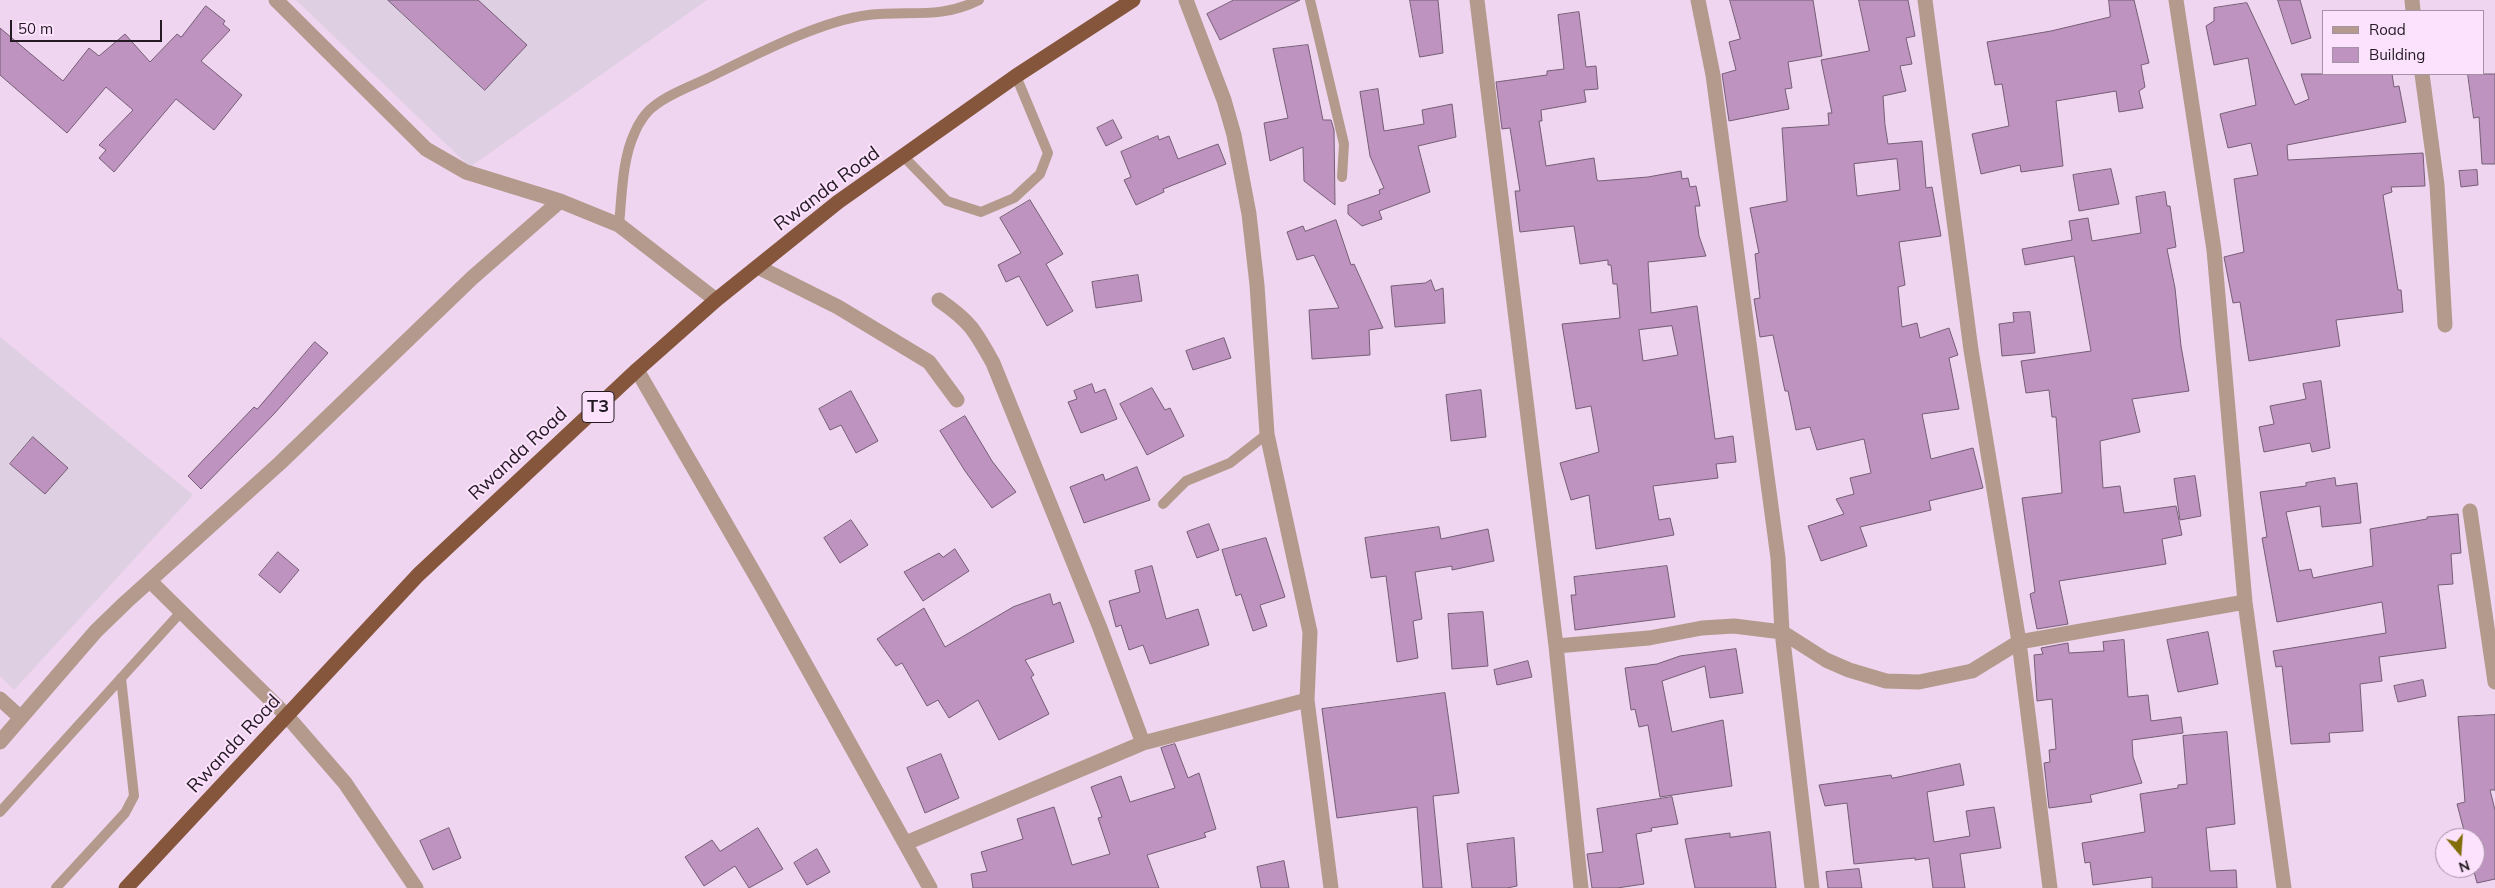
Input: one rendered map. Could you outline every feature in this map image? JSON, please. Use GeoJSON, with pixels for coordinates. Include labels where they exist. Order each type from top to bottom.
{"type":"FeatureCollection","features":[{"type":"Feature","properties":{"kind":"highway","name":"Rwanda Road"},"geometry":{"type":"LineString","coordinates":[[126,888],[418,575],[637,370],[716,300],[838,202],[1016,76],[1133,0]]}},
{"type":"Feature","properties":{"kind":"street"},"geometry":{"type":"LineString","coordinates":[[276,0],[426,149],[466,172],[560,201],[619,225],[716,300]]}},
{"type":"Feature","properties":{"kind":"street"},"geometry":{"type":"LineString","coordinates":[[1186,0],[1224,100],[1234,135],[1248,214],[1257,285],[1267,434],[1310,632],[1307,700],[1331,888]]}},
{"type":"Feature","properties":{"kind":"street"},"geometry":{"type":"LineString","coordinates":[[1476,0],[1556,646],[1581,888]]}},
{"type":"Feature","properties":{"kind":"street"},"geometry":{"type":"LineString","coordinates":[[1698,0],[1713,75],[1774,528],[1782,632],[1812,888]]}},
{"type":"Feature","properties":{"kind":"street"},"geometry":{"type":"LineString","coordinates":[[1925,0],[1971,350],[2019,642],[2050,888]]}},
{"type":"Feature","properties":{"kind":"street"},"geometry":{"type":"LineString","coordinates":[[2176,0],[2214,250],[2245,602],[2284,888]]}},
{"type":"Feature","properties":{"kind":"street"},"geometry":{"type":"LineString","coordinates":[[2422,75],[2437,185],[2445,325]]}},
{"type":"Feature","properties":{"kind":"street"},"geometry":{"type":"LineString","coordinates":[[0,742],[96,631],[280,462],[465,285],[560,201]]}},
{"type":"Feature","properties":{"kind":"street"},"geometry":{"type":"LineString","coordinates":[[758,267],[838,307],[928,362],[957,400]]}},
{"type":"Feature","properties":{"kind":"street"},"geometry":{"type":"LineString","coordinates":[[939,300],[963,317],[974,329],[993,363],[1100,628],[1143,743]]}},
{"type":"Feature","properties":{"kind":"street"},"geometry":{"type":"LineString","coordinates":[[637,370],[764,590],[930,888]]}},
{"type":"Feature","properties":{"kind":"street"},"geometry":{"type":"LineString","coordinates":[[2470,510],[2495,682]]}},
{"type":"Feature","properties":{"kind":"street"},"geometry":{"type":"LineString","coordinates":[[150,581],[287,716],[345,784],[416,888]]}},
{"type":"Feature","properties":{"kind":"street"},"geometry":{"type":"LineString","coordinates":[[1556,646],[1649,638],[1702,628],[1734,626],[1782,632],[1832,663],[1886,681],[1919,682],[1972,671],[2019,642],[2245,602]]}},
{"type":"Feature","properties":{"kind":"street"},"geometry":{"type":"LineString","coordinates":[[0,699],[21,718]]}},
{"type":"Feature","properties":{"kind":"street"},"geometry":{"type":"LineString","coordinates":[[906,844],[1143,743],[1307,700]]}},
{"type":"Feature","properties":{"kind":"lane"},"geometry":{"type":"LineString","coordinates":[[619,225],[624,172],[635,132],[652,108],[752,56],[815,30],[866,15],[895,13],[923,15],[944,12],[979,0]]}},
{"type":"Feature","properties":{"kind":"lane"},"geometry":{"type":"LineString","coordinates":[[1310,0],[1344,144],[1342,177]]}},
{"type":"Feature","properties":{"kind":"lane"},"geometry":{"type":"LineString","coordinates":[[904,156],[947,201],[981,212],[1014,198],[1040,174],[1048,153],[1016,76]]}},
{"type":"Feature","properties":{"kind":"lane"},"geometry":{"type":"LineString","coordinates":[[1163,504],[1186,481],[1230,463],[1267,434]]}},
{"type":"Feature","properties":{"kind":"lane"},"geometry":{"type":"LineString","coordinates":[[0,812],[181,612]]}},
{"type":"Feature","properties":{"kind":"lane"},"geometry":{"type":"LineString","coordinates":[[56,888],[125,813],[134,796],[121,678]]}},
{"type":"Feature","properties":{"kind":"shaded area"},"geometry":{"type":"Polygon","coordinates":[[[296,0],[707,0],[470,167],[296,0]]]}},
{"type":"Feature","properties":{"kind":"shaded area"},"geometry":{"type":"Polygon","coordinates":[[[0,337],[193,495],[14,690],[0,676],[0,337]]]}},
{"type":"Feature","properties":{"kind":"building"},"geometry":{"type":"Polygon","coordinates":[[[388,0],[478,0],[527,45],[485,90],[388,0]]]}},
{"type":"Feature","properties":{"kind":"building"},"geometry":{"type":"Polygon","coordinates":[[[1234,0],[1300,0],[1220,40],[1207,14],[1234,0]]]}},
{"type":"Feature","properties":{"kind":"building"},"geometry":{"type":"Polygon","coordinates":[[[1410,0],[1438,0],[1443,53],[1420,57],[1410,0]]]}},
{"type":"Feature","properties":{"kind":"building"},"geometry":{"type":"Polygon","coordinates":[[[1730,0],[1813,0],[1822,56],[1788,62],[1792,88],[1785,89],[1789,109],[1729,121],[1722,74],[1736,70],[1729,42],[1740,39],[1730,0]]]}},
{"type":"Feature","properties":{"kind":"building"},"geometry":{"type":"Polygon","coordinates":[[[1859,0],[1908,0],[1915,36],[1906,38],[1912,64],[1900,66],[1906,91],[1883,96],[1885,125],[1888,144],[1922,141],[1926,188],[1932,187],[1941,236],[1899,242],[1905,285],[1898,287],[1902,327],[1917,323],[1920,338],[1949,328],[1958,355],[1949,358],[1959,409],[1922,414],[1931,459],[1973,448],[1983,488],[1929,501],[1931,510],[1860,527],[1867,546],[1821,561],[1808,526],[1844,514],[1836,499],[1854,494],[1850,478],[1871,473],[1864,439],[1817,450],[1810,427],[1796,430],[1788,391],[1785,391],[1773,335],[1760,337],[1754,299],[1760,298],[1755,254],[1759,253],[1750,208],[1787,201],[1782,128],[1829,125],[1828,113],[1832,113],[1821,60],[1869,51],[1859,0]],[[1897,159],[1854,164],[1857,196],[1900,190],[1897,159]]]}},
{"type":"Feature","properties":{"kind":"building"},"geometry":{"type":"Polygon","coordinates":[[[2109,0],[2134,0],[2149,63],[2141,65],[2145,87],[2139,91],[2143,108],[2119,112],[2116,91],[2056,101],[2063,166],[2021,172],[2020,165],[1981,174],[1972,134],[2009,126],[2002,84],[1995,85],[1987,42],[2051,31],[2110,17],[2109,0]]]}},
{"type":"Feature","properties":{"kind":"building"},"geometry":{"type":"Polygon","coordinates":[[[2278,0],[2300,0],[2311,38],[2292,44],[2278,0]]]}},
{"type":"Feature","properties":{"kind":"building"},"geometry":{"type":"Polygon","coordinates":[[[2247,3],[2295,105],[2309,99],[2301,74],[2392,75],[2394,87],[2399,86],[2406,122],[2287,145],[2288,160],[2423,153],[2425,186],[2391,187],[2392,192],[2383,195],[2398,290],[2401,290],[2403,312],[2336,320],[2340,346],[2249,361],[2240,302],[2233,303],[2224,257],[2244,252],[2234,179],[2258,175],[2251,143],[2228,148],[2220,114],[2256,105],[2248,58],[2214,65],[2206,26],[2214,21],[2214,8],[2247,3]]]}},
{"type":"Feature","properties":{"kind":"building"},"geometry":{"type":"Polygon","coordinates":[[[206,6],[225,21],[223,24],[230,30],[201,61],[242,95],[214,130],[176,99],[114,172],[99,158],[106,150],[99,145],[133,110],[106,87],[67,133],[0,75],[0,28],[63,81],[89,48],[99,56],[125,34],[150,62],[177,34],[181,37],[206,6]]]}},
{"type":"Feature","properties":{"kind":"building"},"geometry":{"type":"Polygon","coordinates":[[[1579,12],[1586,67],[1596,66],[1598,89],[1584,90],[1586,102],[1541,110],[1542,121],[1539,121],[1546,166],[1594,158],[1597,180],[1599,181],[1648,177],[1681,171],[1682,179],[1688,178],[1690,187],[1696,186],[1700,206],[1695,206],[1699,236],[1706,256],[1648,262],[1651,313],[1697,306],[1715,439],[1733,436],[1736,462],[1716,464],[1718,478],[1653,486],[1659,520],[1670,518],[1674,535],[1596,549],[1589,495],[1571,500],[1560,463],[1599,452],[1591,406],[1576,409],[1562,324],[1620,318],[1617,284],[1613,284],[1611,265],[1608,265],[1608,260],[1580,264],[1574,226],[1520,232],[1515,191],[1520,191],[1510,128],[1502,129],[1496,82],[1547,75],[1547,71],[1564,69],[1558,15],[1579,12]],[[1672,326],[1639,330],[1643,361],[1678,355],[1672,326]]]}},
{"type":"Feature","properties":{"kind":"building"},"geometry":{"type":"Polygon","coordinates":[[[1308,45],[1323,120],[1331,120],[1334,130],[1335,205],[1304,181],[1303,147],[1270,161],[1264,123],[1288,118],[1273,49],[1308,45]]]}},
{"type":"Feature","properties":{"kind":"building"},"geometry":{"type":"Polygon","coordinates":[[[2495,74],[2495,164],[2482,164],[2479,117],[2474,118],[2468,75],[2495,74]]]}},
{"type":"Feature","properties":{"kind":"building"},"geometry":{"type":"Polygon","coordinates":[[[1378,89],[1384,131],[1424,124],[1422,110],[1452,104],[1456,137],[1418,146],[1430,192],[1379,211],[1382,219],[1362,226],[1348,214],[1348,205],[1380,194],[1379,190],[1384,188],[1370,156],[1360,92],[1378,89]]]}},
{"type":"Feature","properties":{"kind":"building"},"geometry":{"type":"Polygon","coordinates":[[[1113,120],[1122,138],[1106,146],[1097,128],[1113,120]]]}},
{"type":"Feature","properties":{"kind":"building"},"geometry":{"type":"Polygon","coordinates":[[[1158,136],[1159,140],[1169,136],[1178,159],[1218,144],[1226,164],[1163,189],[1164,192],[1136,205],[1124,180],[1131,177],[1121,152],[1158,136]]]}},
{"type":"Feature","properties":{"kind":"building"},"geometry":{"type":"Polygon","coordinates":[[[2111,169],[2119,204],[2079,211],[2073,175],[2111,169]]]}},
{"type":"Feature","properties":{"kind":"building"},"geometry":{"type":"Polygon","coordinates":[[[2477,170],[2478,185],[2461,187],[2459,171],[2477,170]]]}},
{"type":"Feature","properties":{"kind":"building"},"geometry":{"type":"Polygon","coordinates":[[[2165,192],[2167,206],[2170,206],[2176,247],[2167,249],[2175,288],[2181,346],[2189,391],[2132,399],[2140,432],[2100,441],[2103,488],[2120,486],[2124,513],[2176,506],[2182,535],[2162,539],[2166,564],[2059,581],[2068,624],[2037,629],[2030,594],[2035,592],[2022,498],[2062,493],[2056,417],[2052,417],[2049,390],[2026,393],[2021,361],[2091,351],[2074,256],[2025,265],[2022,249],[2072,240],[2069,221],[2088,218],[2092,241],[2141,233],[2136,197],[2165,192]]]}},
{"type":"Feature","properties":{"kind":"building"},"geometry":{"type":"Polygon","coordinates":[[[1030,200],[1063,254],[1046,264],[1073,311],[1047,326],[1019,276],[1006,282],[998,265],[1021,253],[1000,218],[1030,200]]]}},
{"type":"Feature","properties":{"kind":"building"},"geometry":{"type":"Polygon","coordinates":[[[1336,220],[1351,265],[1354,264],[1383,328],[1369,330],[1370,355],[1312,359],[1309,310],[1339,308],[1314,255],[1297,260],[1287,232],[1303,226],[1305,231],[1336,220]]]}},
{"type":"Feature","properties":{"kind":"building"},"geometry":{"type":"Polygon","coordinates":[[[1138,275],[1142,301],[1096,308],[1092,282],[1138,275]]]}},
{"type":"Feature","properties":{"kind":"building"},"geometry":{"type":"Polygon","coordinates":[[[1431,280],[1435,291],[1443,288],[1445,323],[1395,327],[1391,286],[1425,283],[1431,280]]]}},
{"type":"Feature","properties":{"kind":"building"},"geometry":{"type":"Polygon","coordinates":[[[2030,312],[2035,353],[2002,356],[1999,324],[2014,322],[2013,313],[2030,312]]]}},
{"type":"Feature","properties":{"kind":"building"},"geometry":{"type":"Polygon","coordinates":[[[1224,338],[1231,358],[1193,370],[1186,351],[1224,338]]]}},
{"type":"Feature","properties":{"kind":"building"},"geometry":{"type":"Polygon","coordinates":[[[315,342],[328,353],[274,414],[201,489],[188,476],[254,407],[257,409],[315,342]]]}},
{"type":"Feature","properties":{"kind":"building"},"geometry":{"type":"Polygon","coordinates":[[[2321,381],[2330,448],[2312,452],[2310,443],[2264,452],[2259,427],[2274,424],[2270,406],[2306,399],[2303,384],[2321,381]]]}},
{"type":"Feature","properties":{"kind":"building"},"geometry":{"type":"Polygon","coordinates":[[[1092,384],[1095,393],[1105,389],[1117,419],[1081,433],[1068,402],[1077,399],[1074,391],[1092,384]]]}},
{"type":"Feature","properties":{"kind":"building"},"geometry":{"type":"Polygon","coordinates":[[[1152,388],[1165,410],[1170,408],[1184,436],[1147,455],[1120,404],[1152,388]]]}},
{"type":"Feature","properties":{"kind":"building"},"geometry":{"type":"Polygon","coordinates":[[[1481,390],[1486,437],[1451,441],[1446,395],[1481,390]]]}},
{"type":"Feature","properties":{"kind":"building"},"geometry":{"type":"Polygon","coordinates":[[[851,391],[878,441],[856,453],[841,425],[830,430],[819,409],[851,391]]]}},
{"type":"Feature","properties":{"kind":"building"},"geometry":{"type":"Polygon","coordinates":[[[965,416],[992,461],[1016,492],[992,508],[965,471],[940,431],[965,416]]]}},
{"type":"Feature","properties":{"kind":"building"},"geometry":{"type":"Polygon","coordinates":[[[33,437],[68,468],[45,494],[10,464],[33,437]]]}},
{"type":"Feature","properties":{"kind":"building"},"geometry":{"type":"Polygon","coordinates":[[[1137,467],[1150,500],[1084,523],[1070,487],[1103,474],[1105,480],[1137,467]]]}},
{"type":"Feature","properties":{"kind":"building"},"geometry":{"type":"Polygon","coordinates":[[[2195,476],[2201,516],[2180,520],[2174,479],[2195,476]]]}},
{"type":"Feature","properties":{"kind":"building"},"geometry":{"type":"Polygon","coordinates":[[[2335,478],[2336,486],[2357,483],[2361,523],[2322,527],[2320,506],[2286,512],[2299,571],[2311,569],[2313,578],[2373,566],[2370,529],[2427,519],[2427,517],[2458,514],[2461,553],[2451,554],[2453,584],[2438,585],[2446,648],[2379,657],[2382,681],[2360,684],[2363,731],[2329,733],[2330,742],[2291,744],[2282,666],[2276,667],[2273,651],[2386,633],[2382,602],[2277,622],[2262,538],[2267,537],[2260,492],[2306,486],[2306,483],[2335,478]]]}},
{"type":"Feature","properties":{"kind":"building"},"geometry":{"type":"Polygon","coordinates":[[[851,520],[868,545],[840,563],[824,538],[851,520]]]}},
{"type":"Feature","properties":{"kind":"building"},"geometry":{"type":"Polygon","coordinates":[[[1209,524],[1219,550],[1197,558],[1187,532],[1209,524]]]}},
{"type":"Feature","properties":{"kind":"building"},"geometry":{"type":"Polygon","coordinates":[[[1439,527],[1441,539],[1488,529],[1494,561],[1452,570],[1452,566],[1415,572],[1422,619],[1413,621],[1418,658],[1397,662],[1386,576],[1371,578],[1365,538],[1439,527]]]}},
{"type":"Feature","properties":{"kind":"building"},"geometry":{"type":"Polygon","coordinates":[[[1266,538],[1285,597],[1260,605],[1267,626],[1253,631],[1241,594],[1236,596],[1222,550],[1266,538]]]}},
{"type":"Feature","properties":{"kind":"building"},"geometry":{"type":"Polygon","coordinates":[[[955,549],[969,571],[923,601],[904,572],[939,553],[943,557],[955,549]]]}},
{"type":"Feature","properties":{"kind":"building"},"geometry":{"type":"Polygon","coordinates":[[[278,552],[299,570],[280,593],[259,575],[278,552]]]}},
{"type":"Feature","properties":{"kind":"building"},"geometry":{"type":"Polygon","coordinates":[[[1152,566],[1166,619],[1198,609],[1209,645],[1150,664],[1143,645],[1129,650],[1121,625],[1116,627],[1109,601],[1140,592],[1135,571],[1152,566]]]}},
{"type":"Feature","properties":{"kind":"building"},"geometry":{"type":"Polygon","coordinates":[[[1667,566],[1675,617],[1575,630],[1571,595],[1576,595],[1574,577],[1667,566]]]}},
{"type":"Feature","properties":{"kind":"building"},"geometry":{"type":"Polygon","coordinates":[[[1050,594],[1053,605],[1060,602],[1074,642],[1025,660],[1034,675],[1031,677],[1049,714],[999,740],[978,700],[949,718],[938,700],[927,706],[902,663],[896,666],[877,639],[924,608],[945,647],[1013,607],[1050,594]]]}},
{"type":"Feature","properties":{"kind":"building"},"geometry":{"type":"Polygon","coordinates":[[[1483,612],[1488,666],[1452,669],[1448,614],[1483,612]]]}},
{"type":"Feature","properties":{"kind":"building"},"geometry":{"type":"Polygon","coordinates":[[[2208,632],[2218,684],[2178,692],[2167,640],[2208,632]]]}},
{"type":"Feature","properties":{"kind":"building"},"geometry":{"type":"Polygon","coordinates":[[[2124,640],[2128,697],[2148,695],[2151,721],[2181,717],[2183,733],[2132,740],[2133,757],[2142,783],[2090,795],[2092,802],[2049,808],[2044,763],[2050,762],[2049,750],[2056,749],[2052,699],[2037,701],[2034,655],[2043,654],[2041,648],[2068,643],[2069,653],[2104,651],[2103,642],[2124,640]]]}},
{"type":"Feature","properties":{"kind":"building"},"geometry":{"type":"Polygon","coordinates":[[[1736,649],[1743,693],[1710,698],[1705,666],[1662,681],[1672,732],[1723,720],[1732,786],[1660,797],[1648,725],[1639,727],[1635,709],[1631,710],[1625,668],[1657,664],[1680,656],[1736,649]]]}},
{"type":"Feature","properties":{"kind":"building"},"geometry":{"type":"Polygon","coordinates":[[[1528,661],[1532,677],[1497,685],[1494,670],[1528,661]]]}},
{"type":"Feature","properties":{"kind":"building"},"geometry":{"type":"Polygon","coordinates":[[[2423,680],[2426,696],[2398,702],[2394,686],[2423,680]]]}},
{"type":"Feature","properties":{"kind":"building"},"geometry":{"type":"Polygon","coordinates":[[[1445,693],[1459,793],[1433,796],[1442,888],[1423,888],[1417,807],[1337,818],[1322,709],[1445,693]]]}},
{"type":"Feature","properties":{"kind":"building"},"geometry":{"type":"Polygon","coordinates":[[[2495,715],[2495,790],[2490,790],[2495,810],[2495,879],[2477,883],[2476,878],[2485,878],[2485,828],[2463,828],[2457,804],[2465,802],[2458,717],[2495,715]]]}},
{"type":"Feature","properties":{"kind":"building"},"geometry":{"type":"Polygon","coordinates":[[[2227,732],[2235,824],[2206,828],[2210,871],[2236,870],[2237,888],[2152,888],[2152,877],[2093,885],[2090,862],[2085,863],[2082,843],[2145,832],[2140,794],[2178,788],[2178,785],[2187,784],[2183,736],[2227,732]]]}},
{"type":"Feature","properties":{"kind":"building"},"geometry":{"type":"Polygon","coordinates":[[[1175,744],[1188,778],[1199,773],[1216,829],[1204,833],[1206,837],[1147,855],[1159,888],[973,888],[971,874],[987,871],[981,852],[1023,839],[1017,819],[1054,807],[1072,865],[1110,854],[1098,818],[1102,817],[1091,787],[1121,776],[1130,802],[1175,788],[1161,748],[1175,744]]]}},
{"type":"Feature","properties":{"kind":"building"},"geometry":{"type":"Polygon","coordinates":[[[941,754],[959,798],[925,813],[907,768],[941,754]]]}},
{"type":"Feature","properties":{"kind":"building"},"geometry":{"type":"Polygon","coordinates":[[[1960,764],[1964,785],[1927,792],[1934,842],[1970,836],[1966,811],[1994,807],[2001,848],[1960,854],[1965,888],[1933,888],[1929,858],[1854,864],[1847,803],[1825,806],[1819,785],[1891,775],[1892,778],[1960,764]]]}},
{"type":"Feature","properties":{"kind":"building"},"geometry":{"type":"Polygon","coordinates":[[[1672,797],[1678,824],[1651,828],[1652,831],[1636,834],[1644,884],[1617,888],[1592,888],[1587,854],[1603,852],[1597,809],[1672,797]]]}},
{"type":"Feature","properties":{"kind":"building"},"geometry":{"type":"Polygon","coordinates":[[[449,828],[461,858],[433,870],[420,841],[449,828]]]}},
{"type":"Feature","properties":{"kind":"building"},"geometry":{"type":"Polygon","coordinates":[[[758,828],[783,869],[749,888],[735,866],[704,886],[685,857],[712,840],[720,851],[758,828]]]}},
{"type":"Feature","properties":{"kind":"building"},"geometry":{"type":"Polygon","coordinates":[[[1770,832],[1776,888],[1695,888],[1685,839],[1730,833],[1730,837],[1770,832]]]}},
{"type":"Feature","properties":{"kind":"building"},"geometry":{"type":"Polygon","coordinates":[[[1514,838],[1517,886],[1507,888],[1472,888],[1467,844],[1514,838]]]}},
{"type":"Feature","properties":{"kind":"building"},"geometry":{"type":"Polygon","coordinates":[[[817,849],[830,872],[807,885],[794,863],[817,849]]]}},
{"type":"Feature","properties":{"kind":"building"},"geometry":{"type":"Polygon","coordinates":[[[1284,861],[1289,888],[1261,888],[1257,867],[1284,861]]]}},
{"type":"Feature","properties":{"kind":"building"},"geometry":{"type":"Polygon","coordinates":[[[1859,869],[1862,888],[1828,888],[1826,872],[1859,869]]]}}]}
